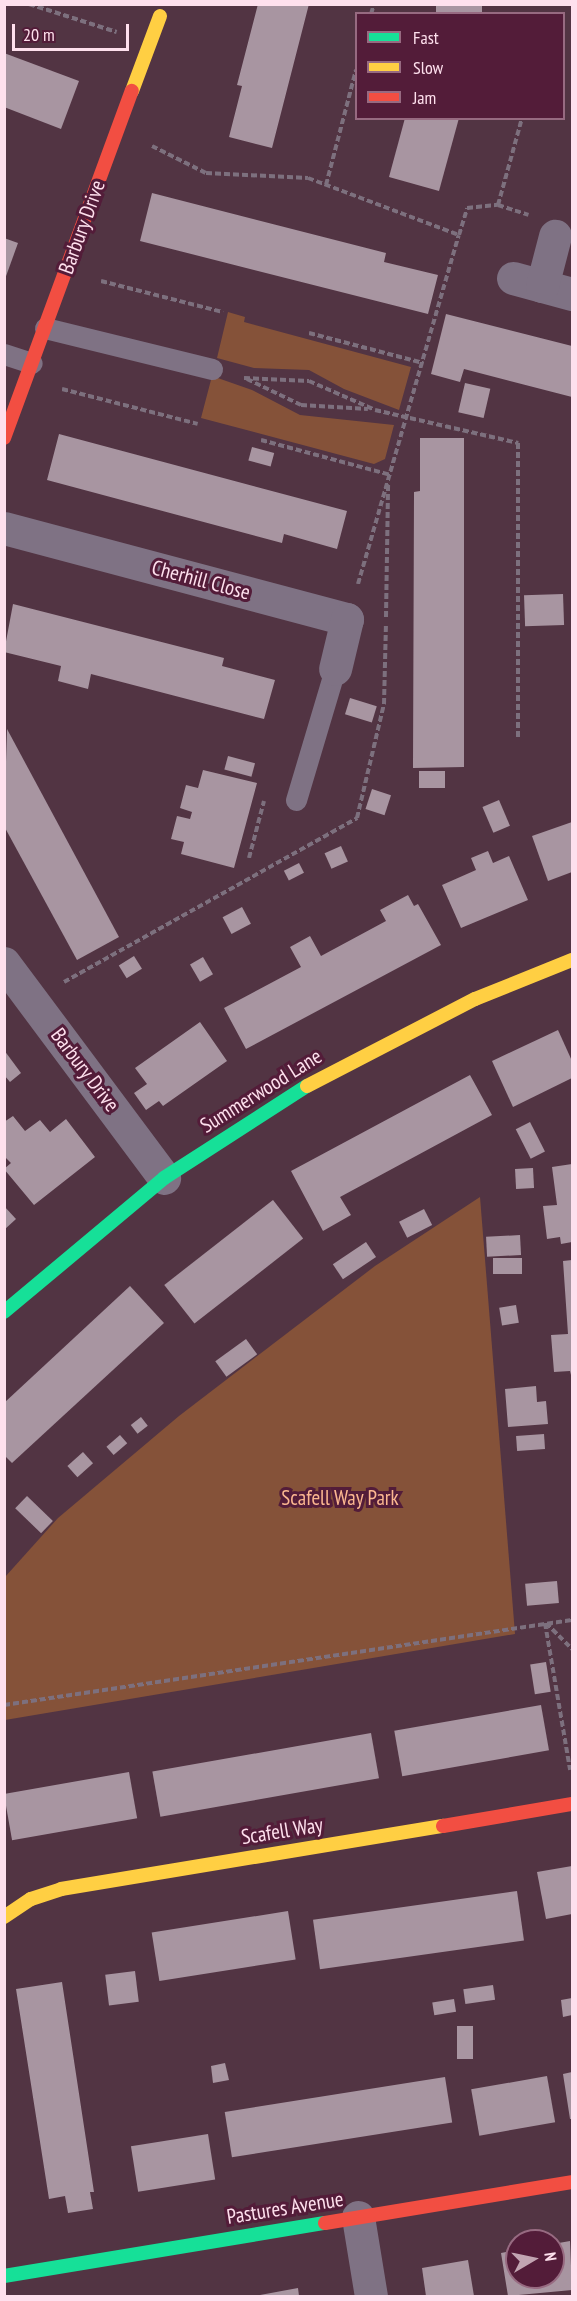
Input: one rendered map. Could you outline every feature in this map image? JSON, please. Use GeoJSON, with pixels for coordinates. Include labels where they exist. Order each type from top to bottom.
{"type":"FeatureCollection","features":[{"type":"Feature","properties":{"kind":"street","name":"Barbury Drive"},"geometry":{"type":"LineString","coordinates":[[4,438],[160,16]]}},
{"type":"Feature","properties":{"kind":"street"},"geometry":{"type":"LineString","coordinates":[[542,286],[555,236]]}},
{"type":"Feature","properties":{"kind":"street","name":"Cherhill Close"},"geometry":{"type":"LineString","coordinates":[[4,528],[347,619]]}},
{"type":"Feature","properties":{"kind":"street"},"geometry":{"type":"LineString","coordinates":[[335,669],[347,619]]}},
{"type":"Feature","properties":{"kind":"street","name":"Summerwood Lane"},"geometry":{"type":"LineString","coordinates":[[4,1312],[164,1178],[333,1070],[475,999],[573,960]]}},
{"type":"Feature","properties":{"kind":"street","name":"Barbury Drive"},"geometry":{"type":"LineString","coordinates":[[4,963],[164,1178]]}},
{"type":"Feature","properties":{"kind":"street","name":"Scafell Way"},"geometry":{"type":"LineString","coordinates":[[4,1917],[31,1899],[61,1889],[573,1804]]}},
{"type":"Feature","properties":{"kind":"street","name":"Pastures Avenue"},"geometry":{"type":"LineString","coordinates":[[4,2276],[573,2181]]}},
{"type":"Feature","properties":{"kind":"street"},"geometry":{"type":"LineString","coordinates":[[358,2217],[371,2296]]}},
{"type":"Feature","properties":{"kind":"lane"},"geometry":{"type":"LineString","coordinates":[[45,328],[212,369]]}},
{"type":"Feature","properties":{"kind":"lane"},"geometry":{"type":"LineString","coordinates":[[4,354],[29,371]]}},
{"type":"Feature","properties":{"kind":"lane"},"geometry":{"type":"LineString","coordinates":[[296,800],[335,669]]}},
{"type":"Feature","properties":{"kind":"path"},"geometry":{"type":"LineString","coordinates":[[29,4],[150,43]]}},
{"type":"Feature","properties":{"kind":"path"},"geometry":{"type":"LineString","coordinates":[[326,185],[355,77]]}},
{"type":"Feature","properties":{"kind":"path"},"geometry":{"type":"LineString","coordinates":[[498,205],[521,120]]}},
{"type":"Feature","properties":{"kind":"path"},"geometry":{"type":"LineString","coordinates":[[119,129],[206,173],[308,178],[459,235]]}},
{"type":"Feature","properties":{"kind":"path"},"geometry":{"type":"LineString","coordinates":[[347,619],[391,475],[467,208],[498,205],[559,225],[555,236]]}},
{"type":"Feature","properties":{"kind":"path"},"geometry":{"type":"LineString","coordinates":[[65,272],[223,312]]}},
{"type":"Feature","properties":{"kind":"path"},"geometry":{"type":"LineString","coordinates":[[309,333],[423,363]]}},
{"type":"Feature","properties":{"kind":"path"},"geometry":{"type":"LineString","coordinates":[[29,371],[198,424]]}},
{"type":"Feature","properties":{"kind":"path"},"geometry":{"type":"LineString","coordinates":[[375,410],[301,405],[244,378],[309,381],[375,410],[518,443],[518,737]]}},
{"type":"Feature","properties":{"kind":"path"},"geometry":{"type":"LineString","coordinates":[[261,440],[391,475]]}},
{"type":"Feature","properties":{"kind":"path"},"geometry":{"type":"LineString","coordinates":[[249,858],[267,789],[296,800]]}},
{"type":"Feature","properties":{"kind":"path"},"geometry":{"type":"LineString","coordinates":[[4,1705],[573,1620]]}},
{"type":"Feature","properties":{"kind":"path"},"geometry":{"type":"LineString","coordinates":[[545,1623],[573,1649]]}},
{"type":"Feature","properties":{"kind":"path"},"geometry":{"type":"LineString","coordinates":[[545,1623],[573,1782]]}},
{"type":"Feature","properties":{"kind":"green space"},"geometry":{"type":"Polygon","coordinates":[[[228,312],[245,317],[244,322],[411,367],[399,410],[344,389],[309,370],[254,368],[217,358],[228,312]]]}},
{"type":"Feature","properties":{"kind":"green space"},"geometry":{"type":"Polygon","coordinates":[[[212,376],[252,390],[300,415],[394,425],[385,459],[374,464],[201,418],[212,376]]]}},
{"type":"Feature","properties":{"kind":"green space","name":"Scafell Way Park"},"geometry":{"type":"Polygon","coordinates":[[[480,1197],[515,1634],[5,1720],[5,1577],[58,1518],[179,1416],[375,1266],[480,1197]]]}},
{"type":"Feature","properties":{"kind":"building"},"geometry":{"type":"Polygon","coordinates":[[[258,4],[309,4],[272,148],[229,137],[242,86],[237,85],[258,4]]]}},
{"type":"Feature","properties":{"kind":"building"},"geometry":{"type":"Polygon","coordinates":[[[436,4],[482,4],[482,12],[436,12],[436,4]]]}},
{"type":"Feature","properties":{"kind":"building"},"geometry":{"type":"Polygon","coordinates":[[[4,53],[79,81],[61,129],[4,107],[4,53]]]}},
{"type":"Feature","properties":{"kind":"building"},"geometry":{"type":"Polygon","coordinates":[[[404,120],[458,120],[439,191],[389,177],[404,120]]]}},
{"type":"Feature","properties":{"kind":"building"},"geometry":{"type":"Polygon","coordinates":[[[152,193],[386,253],[384,262],[438,275],[428,314],[140,241],[152,193]]]}},
{"type":"Feature","properties":{"kind":"building"},"geometry":{"type":"Polygon","coordinates":[[[4,238],[18,243],[5,279],[4,279],[4,238]]]}},
{"type":"Feature","properties":{"kind":"building"},"geometry":{"type":"Polygon","coordinates":[[[446,314],[572,346],[572,397],[464,369],[460,382],[431,374],[446,314]]]}},
{"type":"Feature","properties":{"kind":"building"},"geometry":{"type":"Polygon","coordinates":[[[465,383],[490,389],[484,418],[458,412],[465,383]]]}},
{"type":"Feature","properties":{"kind":"building"},"geometry":{"type":"Polygon","coordinates":[[[59,434],[347,511],[337,549],[284,534],[282,543],[47,480],[59,434]]]}},
{"type":"Feature","properties":{"kind":"building"},"geometry":{"type":"Polygon","coordinates":[[[420,438],[464,438],[464,767],[413,768],[414,492],[420,491],[420,438]]]}},
{"type":"Feature","properties":{"kind":"building"},"geometry":{"type":"Polygon","coordinates":[[[252,447],[274,453],[271,466],[248,461],[252,447]]]}},
{"type":"Feature","properties":{"kind":"building"},"geometry":{"type":"Polygon","coordinates":[[[563,594],[564,625],[525,626],[524,595],[563,594]]]}},
{"type":"Feature","properties":{"kind":"building"},"geometry":{"type":"Polygon","coordinates":[[[13,604],[224,658],[222,666],[275,680],[264,719],[91,674],[88,689],[58,681],[61,666],[4,652],[13,604]]]}},
{"type":"Feature","properties":{"kind":"building"},"geometry":{"type":"Polygon","coordinates":[[[350,698],[377,706],[372,722],[345,714],[350,698]]]}},
{"type":"Feature","properties":{"kind":"building"},"geometry":{"type":"Polygon","coordinates":[[[7,729],[119,937],[77,960],[4,826],[7,729]]]}},
{"type":"Feature","properties":{"kind":"building"},"geometry":{"type":"Polygon","coordinates":[[[228,756],[255,763],[251,777],[224,770],[228,756]]]}},
{"type":"Feature","properties":{"kind":"building"},"geometry":{"type":"Polygon","coordinates":[[[203,770],[257,783],[234,868],[181,854],[184,842],[171,839],[177,816],[190,819],[192,812],[180,808],[186,785],[198,788],[203,770]]]}},
{"type":"Feature","properties":{"kind":"building"},"geometry":{"type":"Polygon","coordinates":[[[419,771],[445,771],[445,788],[419,788],[419,771]]]}},
{"type":"Feature","properties":{"kind":"building"},"geometry":{"type":"Polygon","coordinates":[[[372,789],[391,795],[385,815],[366,809],[372,789]]]}},
{"type":"Feature","properties":{"kind":"building"},"geometry":{"type":"Polygon","coordinates":[[[499,800],[510,826],[493,833],[482,807],[499,800]]]}},
{"type":"Feature","properties":{"kind":"building"},"geometry":{"type":"Polygon","coordinates":[[[572,822],[572,872],[548,881],[532,836],[572,822]]]}},
{"type":"Feature","properties":{"kind":"building"},"geometry":{"type":"Polygon","coordinates":[[[341,846],[348,862],[331,869],[325,853],[341,846]]]}},
{"type":"Feature","properties":{"kind":"building"},"geometry":{"type":"Polygon","coordinates":[[[488,851],[493,863],[509,856],[528,900],[461,928],[442,885],[476,870],[471,858],[488,851]]]}},
{"type":"Feature","properties":{"kind":"building"},"geometry":{"type":"Polygon","coordinates":[[[299,863],[304,873],[289,881],[284,871],[299,863]]]}},
{"type":"Feature","properties":{"kind":"building"},"geometry":{"type":"Polygon","coordinates":[[[408,895],[414,906],[418,904],[441,945],[246,1049],[224,1008],[301,967],[290,947],[310,936],[321,956],[386,921],[380,910],[408,895]]]}},
{"type":"Feature","properties":{"kind":"building"},"geometry":{"type":"Polygon","coordinates":[[[242,907],[251,924],[231,934],[223,917],[242,907]]]}},
{"type":"Feature","properties":{"kind":"building"},"geometry":{"type":"Polygon","coordinates":[[[134,956],[142,969],[127,978],[119,966],[134,956]]]}},
{"type":"Feature","properties":{"kind":"building"},"geometry":{"type":"Polygon","coordinates":[[[203,957],[213,974],[200,982],[190,964],[203,957]]]}},
{"type":"Feature","properties":{"kind":"building"},"geometry":{"type":"Polygon","coordinates":[[[200,1022],[227,1061],[163,1106],[159,1101],[146,1110],[134,1093],[147,1084],[135,1068],[200,1022]]]}},
{"type":"Feature","properties":{"kind":"building"},"geometry":{"type":"Polygon","coordinates":[[[558,1030],[572,1061],[572,1078],[513,1107],[492,1061],[558,1030]]]}},
{"type":"Feature","properties":{"kind":"building"},"geometry":{"type":"Polygon","coordinates":[[[4,1050],[21,1073],[10,1082],[4,1075],[4,1050]]]}},
{"type":"Feature","properties":{"kind":"building"},"geometry":{"type":"Polygon","coordinates":[[[470,1075],[492,1115],[340,1197],[351,1215],[323,1231],[291,1171],[470,1075]]]}},
{"type":"Feature","properties":{"kind":"building"},"geometry":{"type":"Polygon","coordinates":[[[13,1116],[25,1131],[40,1120],[50,1132],[66,1119],[95,1157],[34,1205],[4,1169],[11,1163],[4,1156],[4,1122],[13,1116]]]}},
{"type":"Feature","properties":{"kind":"building"},"geometry":{"type":"Polygon","coordinates":[[[530,1122],[545,1151],[531,1159],[516,1129],[530,1122]]]}},
{"type":"Feature","properties":{"kind":"building"},"geometry":{"type":"Polygon","coordinates":[[[572,1164],[572,1242],[561,1244],[560,1237],[547,1239],[543,1206],[557,1205],[552,1167],[572,1164]]]}},
{"type":"Feature","properties":{"kind":"building"},"geometry":{"type":"Polygon","coordinates":[[[533,1168],[534,1188],[516,1189],[515,1169],[533,1168]]]}},
{"type":"Feature","properties":{"kind":"building"},"geometry":{"type":"Polygon","coordinates":[[[273,1200],[303,1239],[194,1324],[164,1285],[273,1200]]]}},
{"type":"Feature","properties":{"kind":"building"},"geometry":{"type":"Polygon","coordinates":[[[4,1206],[16,1219],[4,1230],[4,1206]]]}},
{"type":"Feature","properties":{"kind":"building"},"geometry":{"type":"Polygon","coordinates":[[[424,1209],[432,1225],[407,1238],[399,1222],[424,1209]]]}},
{"type":"Feature","properties":{"kind":"building"},"geometry":{"type":"Polygon","coordinates":[[[520,1235],[521,1255],[487,1257],[486,1237],[520,1235]]]}},
{"type":"Feature","properties":{"kind":"building"},"geometry":{"type":"Polygon","coordinates":[[[366,1242],[376,1257],[343,1279],[333,1264],[366,1242]]]}},
{"type":"Feature","properties":{"kind":"building"},"geometry":{"type":"Polygon","coordinates":[[[493,1258],[522,1258],[522,1274],[493,1274],[493,1258]]]}},
{"type":"Feature","properties":{"kind":"building"},"geometry":{"type":"Polygon","coordinates":[[[572,1260],[571,1375],[570,1371],[554,1372],[551,1335],[568,1334],[563,1261],[572,1260]]]}},
{"type":"Feature","properties":{"kind":"building"},"geometry":{"type":"Polygon","coordinates":[[[130,1286],[164,1323],[12,1463],[4,1455],[4,1403],[130,1286]]]}},
{"type":"Feature","properties":{"kind":"building"},"geometry":{"type":"Polygon","coordinates":[[[516,1305],[519,1323],[502,1325],[499,1308],[516,1305]]]}},
{"type":"Feature","properties":{"kind":"building"},"geometry":{"type":"Polygon","coordinates":[[[246,1339],[257,1354],[226,1377],[215,1361],[246,1339]]]}},
{"type":"Feature","properties":{"kind":"building"},"geometry":{"type":"Polygon","coordinates":[[[536,1386],[537,1402],[546,1401],[548,1424],[508,1427],[505,1389],[536,1386]]]}},
{"type":"Feature","properties":{"kind":"building"},"geometry":{"type":"Polygon","coordinates":[[[141,1417],[148,1426],[138,1434],[131,1425],[141,1417]]]}},
{"type":"Feature","properties":{"kind":"building"},"geometry":{"type":"Polygon","coordinates":[[[544,1434],[545,1449],[517,1451],[516,1436],[544,1434]]]}},
{"type":"Feature","properties":{"kind":"building"},"geometry":{"type":"Polygon","coordinates":[[[120,1435],[127,1443],[114,1455],[106,1447],[120,1435]]]}},
{"type":"Feature","properties":{"kind":"building"},"geometry":{"type":"Polygon","coordinates":[[[83,1452],[93,1463],[77,1477],[67,1466],[83,1452]]]}},
{"type":"Feature","properties":{"kind":"building"},"geometry":{"type":"Polygon","coordinates":[[[27,1496],[53,1521],[41,1533],[15,1508],[27,1496]]]}},
{"type":"Feature","properties":{"kind":"building"},"geometry":{"type":"Polygon","coordinates":[[[557,1581],[559,1603],[527,1606],[525,1584],[557,1581]]]}},
{"type":"Feature","properties":{"kind":"building"},"geometry":{"type":"Polygon","coordinates":[[[546,1662],[551,1692],[535,1694],[530,1665],[546,1662]]]}},
{"type":"Feature","properties":{"kind":"building"},"geometry":{"type":"Polygon","coordinates":[[[541,1705],[549,1750],[402,1776],[394,1731],[541,1705]]]}},
{"type":"Feature","properties":{"kind":"building"},"geometry":{"type":"Polygon","coordinates":[[[371,1733],[379,1778],[160,1817],[152,1772],[371,1733]]]}},
{"type":"Feature","properties":{"kind":"building"},"geometry":{"type":"Polygon","coordinates":[[[129,1772],[137,1818],[12,1840],[4,1794],[129,1772]]]}},
{"type":"Feature","properties":{"kind":"building"},"geometry":{"type":"Polygon","coordinates":[[[572,1866],[572,1914],[546,1919],[537,1872],[572,1866]]]}},
{"type":"Feature","properties":{"kind":"building"},"geometry":{"type":"Polygon","coordinates":[[[517,1891],[524,1941],[320,1969],[313,1920],[517,1891]]]}},
{"type":"Feature","properties":{"kind":"building"},"geometry":{"type":"Polygon","coordinates":[[[288,1911],[296,1959],[159,1981],[152,1933],[288,1911]]]}},
{"type":"Feature","properties":{"kind":"building"},"geometry":{"type":"Polygon","coordinates":[[[135,1971],[139,2002],[109,2005],[105,1975],[135,1971]]]}},
{"type":"Feature","properties":{"kind":"building"},"geometry":{"type":"Polygon","coordinates":[[[62,1982],[94,2192],[90,2192],[93,2209],[68,2213],[65,2196],[49,2199],[16,1989],[62,1982]]]}},
{"type":"Feature","properties":{"kind":"building"},"geometry":{"type":"Polygon","coordinates":[[[493,1985],[495,2000],[465,2004],[463,1989],[493,1985]]]}},
{"type":"Feature","properties":{"kind":"building"},"geometry":{"type":"Polygon","coordinates":[[[572,1998],[572,2015],[563,2017],[561,2000],[572,1998]]]}},
{"type":"Feature","properties":{"kind":"building"},"geometry":{"type":"Polygon","coordinates":[[[454,1999],[456,2012],[434,2015],[432,2002],[454,1999]]]}},
{"type":"Feature","properties":{"kind":"building"},"geometry":{"type":"Polygon","coordinates":[[[457,2026],[473,2026],[473,2059],[457,2059],[457,2026]]]}},
{"type":"Feature","properties":{"kind":"building"},"geometry":{"type":"Polygon","coordinates":[[[225,2063],[229,2080],[213,2083],[211,2066],[225,2063]]]}},
{"type":"Feature","properties":{"kind":"building"},"geometry":{"type":"Polygon","coordinates":[[[572,2072],[572,2119],[570,2119],[563,2074],[572,2072]]]}},
{"type":"Feature","properties":{"kind":"building"},"geometry":{"type":"Polygon","coordinates":[[[547,2076],[555,2122],[479,2136],[471,2089],[547,2076]]]}},
{"type":"Feature","properties":{"kind":"building"},"geometry":{"type":"Polygon","coordinates":[[[445,2077],[452,2122],[232,2157],[225,2112],[445,2077]]]}},
{"type":"Feature","properties":{"kind":"building"},"geometry":{"type":"Polygon","coordinates":[[[208,2134],[215,2179],[138,2192],[131,2146],[208,2134]]]}},
{"type":"Feature","properties":{"kind":"building"},"geometry":{"type":"Polygon","coordinates":[[[570,2241],[572,2290],[508,2296],[507,2289],[565,2289],[565,2242],[570,2241]]]}},
{"type":"Feature","properties":{"kind":"building"},"geometry":{"type":"Polygon","coordinates":[[[505,2252],[505,2278],[501,2253],[505,2252]]]}},
{"type":"Feature","properties":{"kind":"building"},"geometry":{"type":"Polygon","coordinates":[[[468,2260],[474,2296],[426,2296],[422,2268],[468,2260]]]}},
{"type":"Feature","properties":{"kind":"building"},"geometry":{"type":"Polygon","coordinates":[[[298,2288],[299,2296],[260,2296],[260,2295],[298,2288]]]}},
{"type":"Feature","properties":{"kind":"traffic: fast"},"geometry":{"type":"LineString","coordinates":[[4,1312],[164,1178],[307,1086]]}},
{"type":"Feature","properties":{"kind":"traffic: fast"},"geometry":{"type":"LineString","coordinates":[[4,2276],[325,2223]]}},
{"type":"Feature","properties":{"kind":"traffic: slow"},"geometry":{"type":"LineString","coordinates":[[132,91],[160,16]]}},
{"type":"Feature","properties":{"kind":"traffic: slow"},"geometry":{"type":"LineString","coordinates":[[307,1086],[475,999],[572,960]]}},
{"type":"Feature","properties":{"kind":"traffic: slow"},"geometry":{"type":"LineString","coordinates":[[4,1917],[31,1899],[61,1889],[443,1826]]}},
{"type":"Feature","properties":{"kind":"traffic: jam"},"geometry":{"type":"LineString","coordinates":[[4,438],[132,91]]}},
{"type":"Feature","properties":{"kind":"traffic: jam"},"geometry":{"type":"LineString","coordinates":[[443,1826],[572,1804]]}},
{"type":"Feature","properties":{"kind":"traffic: jam"},"geometry":{"type":"LineString","coordinates":[[325,2223],[572,2182]]}}]}
